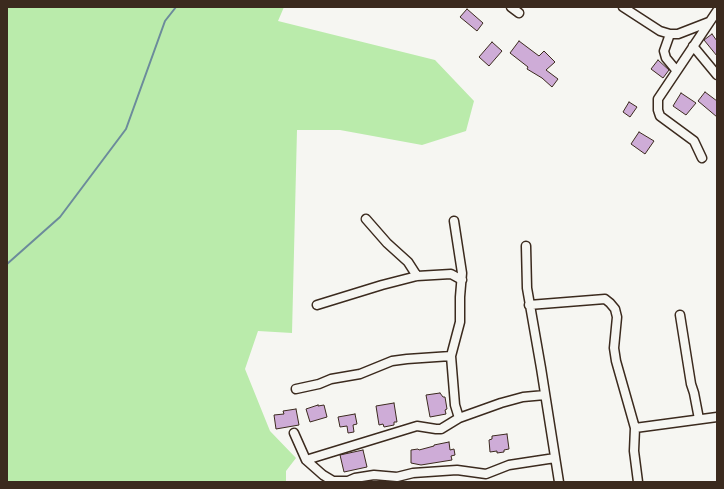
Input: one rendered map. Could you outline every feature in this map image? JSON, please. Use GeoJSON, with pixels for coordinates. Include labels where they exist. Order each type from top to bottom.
{"type":"FeatureCollection","features":[{"type":"Feature","properties":{"kind":"street"},"geometry":{"type":"LineString","coordinates":[[511,7],[519,13]]}},
{"type":"Feature","properties":{"kind":"street"},"geometry":{"type":"LineString","coordinates":[[624,7],[660,31],[670,34],[678,34],[709,22]]}},
{"type":"Feature","properties":{"kind":"street"},"geometry":{"type":"LineString","coordinates":[[702,158],[694,141],[658,114],[658,99],[717,11]]}},
{"type":"Feature","properties":{"kind":"street"},"geometry":{"type":"LineString","coordinates":[[670,34],[664,51],[666,58],[676,70]]}},
{"type":"Feature","properties":{"kind":"street"},"geometry":{"type":"LineString","coordinates":[[693,46],[717,75]]}},
{"type":"Feature","properties":{"kind":"street"},"geometry":{"type":"LineString","coordinates":[[366,219],[387,243],[408,262],[417,276]]}},
{"type":"Feature","properties":{"kind":"street"},"geometry":{"type":"LineString","coordinates":[[454,221],[462,268],[460,322],[451,356],[455,405],[459,418]]}},
{"type":"Feature","properties":{"kind":"street"},"geometry":{"type":"LineString","coordinates":[[526,246],[529,305],[545,395],[558,482]]}},
{"type":"Feature","properties":{"kind":"street"},"geometry":{"type":"LineString","coordinates":[[317,305],[417,276],[452,274],[462,280]]}},
{"type":"Feature","properties":{"kind":"street"},"geometry":{"type":"LineString","coordinates":[[529,305],[605,300],[610,303],[615,310],[617,317],[614,348],[616,361],[635,428],[634,451],[638,482]]}},
{"type":"Feature","properties":{"kind":"street"},"geometry":{"type":"LineString","coordinates":[[680,315],[691,384],[699,419]]}},
{"type":"Feature","properties":{"kind":"street"},"geometry":{"type":"LineString","coordinates":[[296,389],[319,384],[331,379],[360,374],[392,361],[451,356]]}},
{"type":"Feature","properties":{"kind":"street"},"geometry":{"type":"LineString","coordinates":[[306,460],[417,426],[441,429],[459,418],[513,400],[523,397],[545,395]]}},
{"type":"Feature","properties":{"kind":"street"},"geometry":{"type":"LineString","coordinates":[[635,428],[717,417]]}},
{"type":"Feature","properties":{"kind":"street"},"geometry":{"type":"LineString","coordinates":[[294,433],[306,460],[333,481],[347,481],[374,475],[397,477],[413,473],[457,470],[483,474],[509,466],[555,458]]}},
{"type":"Feature","properties":{"kind":"green space"},"geometry":{"type":"Polygon","coordinates":[[[7,7],[284,7],[278,21],[435,60],[474,101],[466,131],[422,145],[340,130],[297,130],[292,333],[258,331],[245,369],[270,431],[296,458],[286,471],[286,482],[7,482],[7,7]]]}},
{"type":"Feature","properties":{"kind":"building"},"geometry":{"type":"Polygon","coordinates":[[[467,9],[483,23],[477,31],[460,17],[467,9]]]}},
{"type":"Feature","properties":{"kind":"building"},"geometry":{"type":"Polygon","coordinates":[[[712,34],[717,41],[717,56],[704,40],[712,34]]]}},
{"type":"Feature","properties":{"kind":"building"},"geometry":{"type":"Polygon","coordinates":[[[519,41],[539,56],[544,51],[555,62],[546,70],[558,79],[552,87],[542,78],[527,69],[528,67],[510,53],[519,41]]]}},
{"type":"Feature","properties":{"kind":"building"},"geometry":{"type":"Polygon","coordinates":[[[492,42],[502,51],[489,66],[479,57],[492,42]]]}},
{"type":"Feature","properties":{"kind":"building"},"geometry":{"type":"Polygon","coordinates":[[[658,60],[669,70],[663,78],[651,69],[658,60]]]}},
{"type":"Feature","properties":{"kind":"building"},"geometry":{"type":"Polygon","coordinates":[[[705,92],[717,101],[717,117],[698,101],[705,92]]]}},
{"type":"Feature","properties":{"kind":"building"},"geometry":{"type":"Polygon","coordinates":[[[681,93],[696,103],[686,115],[673,106],[681,93]]]}},
{"type":"Feature","properties":{"kind":"building"},"geometry":{"type":"Polygon","coordinates":[[[629,102],[637,107],[630,117],[623,112],[629,102]]]}},
{"type":"Feature","properties":{"kind":"building"},"geometry":{"type":"Polygon","coordinates":[[[639,132],[654,141],[645,154],[631,144],[639,132]]]}},
{"type":"Feature","properties":{"kind":"building"},"geometry":{"type":"Polygon","coordinates":[[[440,393],[443,397],[445,397],[447,409],[445,410],[446,414],[430,417],[426,395],[440,393]]]}},
{"type":"Feature","properties":{"kind":"building"},"geometry":{"type":"Polygon","coordinates":[[[394,403],[397,422],[394,422],[394,425],[384,427],[383,424],[379,425],[376,406],[394,403]]]}},
{"type":"Feature","properties":{"kind":"building"},"geometry":{"type":"Polygon","coordinates":[[[318,405],[324,405],[327,417],[310,422],[306,409],[318,405]]]}},
{"type":"Feature","properties":{"kind":"building"},"geometry":{"type":"Polygon","coordinates":[[[296,409],[299,425],[276,429],[274,415],[284,414],[283,411],[296,409]]]}},
{"type":"Feature","properties":{"kind":"building"},"geometry":{"type":"Polygon","coordinates":[[[355,414],[357,424],[353,425],[354,432],[348,433],[347,426],[340,427],[338,417],[355,414]]]}},
{"type":"Feature","properties":{"kind":"building"},"geometry":{"type":"Polygon","coordinates":[[[507,434],[509,449],[504,450],[504,452],[490,452],[489,440],[492,439],[492,436],[507,434]]]}},
{"type":"Feature","properties":{"kind":"building"},"geometry":{"type":"Polygon","coordinates":[[[449,442],[450,450],[454,449],[455,455],[451,456],[452,460],[421,465],[411,463],[411,450],[419,450],[449,442]]]}},
{"type":"Feature","properties":{"kind":"building"},"geometry":{"type":"Polygon","coordinates":[[[363,450],[367,467],[344,472],[340,455],[363,450]]]}},
{"type":"Feature","properties":{"kind":"waterway"},"geometry":{"type":"LineString","coordinates":[[7,264],[60,217],[126,129],[165,21],[176,7]]}}]}
